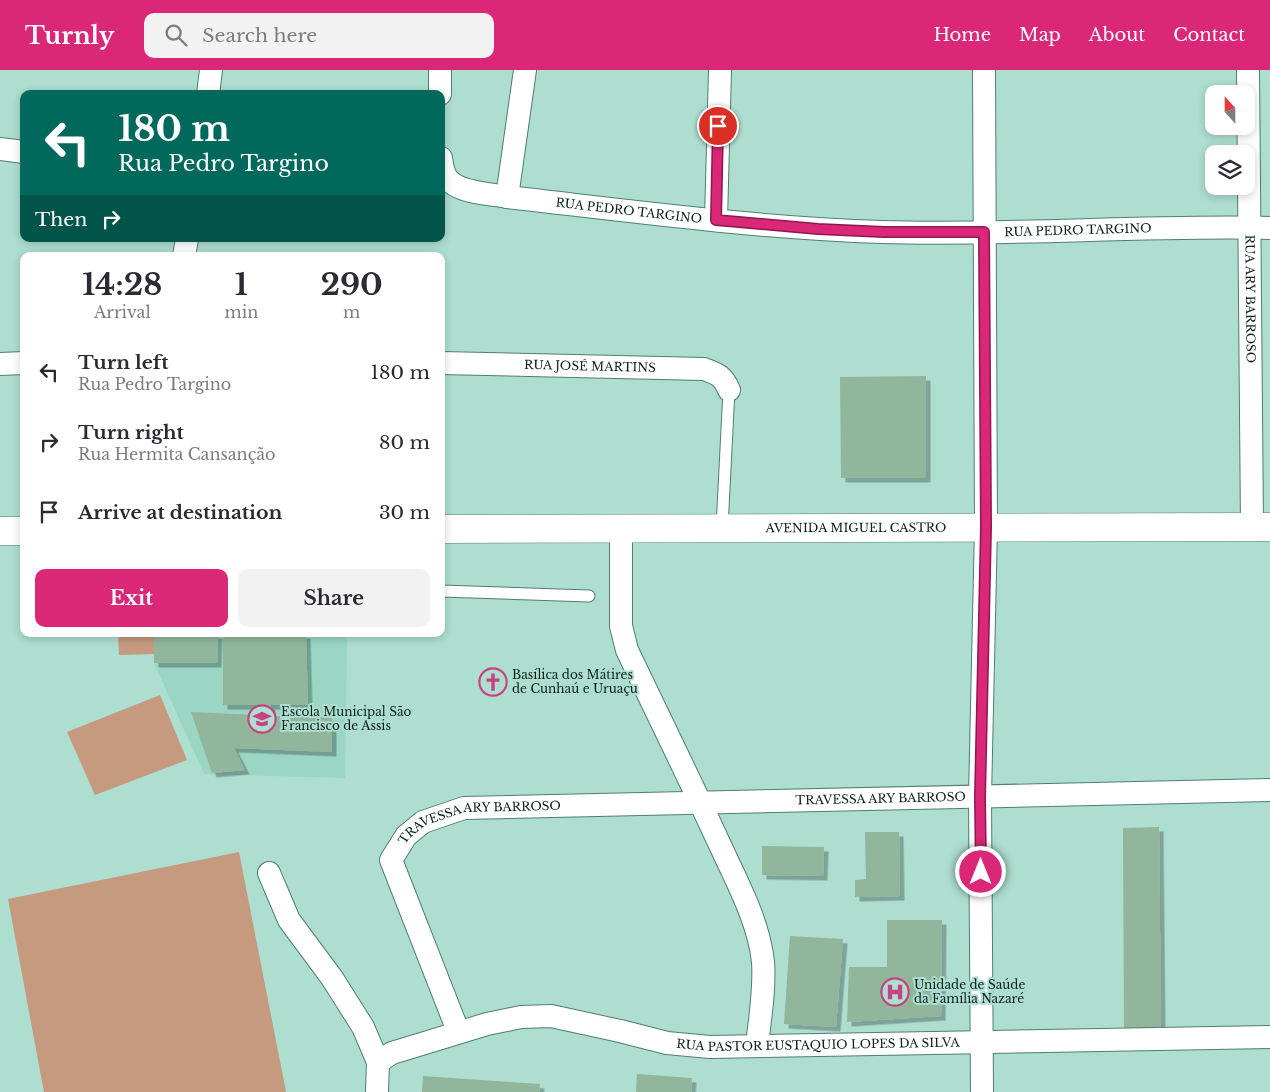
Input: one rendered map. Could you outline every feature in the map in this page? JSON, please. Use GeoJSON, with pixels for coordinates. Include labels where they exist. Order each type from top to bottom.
{"type":"FeatureCollection","features":[{"type":"Feature","properties":{"kind":"main road","name":"AVENIDA MIGUEL CASTRO"},"geometry":{"type":"LineString","coordinates":[[445,529],[1261,527]]}},
{"type":"Feature","properties":{"kind":"main road"},"geometry":{"type":"LineString","coordinates":[[0,531],[20,531]]}},
{"type":"Feature","properties":{"kind":"street"},"geometry":{"type":"LineString","coordinates":[[208,90],[211,70]]}},
{"type":"Feature","properties":{"kind":"street"},"geometry":{"type":"LineString","coordinates":[[440,70],[440,90]]}},
{"type":"Feature","properties":{"kind":"street"},"geometry":{"type":"LineString","coordinates":[[507,197],[525,70]]}},
{"type":"Feature","properties":{"kind":"street"},"geometry":{"type":"LineString","coordinates":[[716,220],[720,70]]}},
{"type":"Feature","properties":{"kind":"street"},"geometry":{"type":"LineString","coordinates":[[982,1092],[980,797],[986,527],[984,70]]}},
{"type":"Feature","properties":{"kind":"street","name":"RUA ARY BARROSO"},"geometry":{"type":"LineString","coordinates":[[1248,70],[1260,228],[1261,527]]}},
{"type":"Feature","properties":{"kind":"street"},"geometry":{"type":"LineString","coordinates":[[0,149],[20,152]]}},
{"type":"Feature","properties":{"kind":"street","name":"RUA PEDRO TARGINO"},"geometry":{"type":"LineString","coordinates":[[445,175],[451,183],[466,190],[507,197],[801,228],[884,232],[1260,228]]}},
{"type":"Feature","properties":{"kind":"street","name":"RUA JOSÉ MARTINS"},"geometry":{"type":"LineString","coordinates":[[445,362],[704,369],[724,379],[729,390]]}},
{"type":"Feature","properties":{"kind":"street"},"geometry":{"type":"LineString","coordinates":[[0,364],[20,363]]}},
{"type":"Feature","properties":{"kind":"street"},"geometry":{"type":"LineString","coordinates":[[621,529],[621,626],[627,650],[700,802],[747,905],[758,936],[763,970],[757,1045]]}},
{"type":"Feature","properties":{"kind":"street","name":"TRAVESSA ARY BARROSO"},"geometry":{"type":"LineString","coordinates":[[458,1031],[391,860],[406,836],[423,822],[464,808],[1270,790]]}},
{"type":"Feature","properties":{"kind":"street"},"geometry":{"type":"LineString","coordinates":[[269,873],[289,920],[332,978],[363,1027],[378,1062],[377,1092]]}},
{"type":"Feature","properties":{"kind":"street","name":"RUA PASTOR EUSTAQUIO LOPES DA SILVA"},"geometry":{"type":"LineString","coordinates":[[378,1062],[392,1052],[458,1031],[521,1017],[551,1016],[584,1022],[667,1043],[710,1047],[1270,1037]]}},
{"type":"Feature","properties":{"kind":"lane"},"geometry":{"type":"LineString","coordinates":[[722,528],[729,390]]}},
{"type":"Feature","properties":{"kind":"lane"},"geometry":{"type":"LineString","coordinates":[[445,591],[589,596]]}},
{"type":"Feature","properties":{"kind":"shaded area","name":"Escola Municipal São Francisco de Assis"},"geometry":{"type":"Polygon","coordinates":[[[118,637],[347,637],[345,778],[204,774],[154,663],[154,654],[119,655],[118,637]]]}},
{"type":"Feature","properties":{"kind":"shaded area"},"geometry":{"type":"Polygon","coordinates":[[[118,637],[154,637],[154,654],[119,655],[118,637]]]}},
{"type":"Feature","properties":{"kind":"shaded area"},"geometry":{"type":"Polygon","coordinates":[[[160,695],[187,760],[95,795],[67,732],[160,695]]]}},
{"type":"Feature","properties":{"kind":"shaded area"},"geometry":{"type":"Polygon","coordinates":[[[239,852],[286,1092],[44,1092],[8,899],[239,852]]]}},
{"type":"Feature","properties":{"kind":"building"},"geometry":{"type":"Polygon","coordinates":[[[926,376],[926,478],[841,478],[840,377],[926,376]]]}},
{"type":"Feature","properties":{"kind":"building"},"geometry":{"type":"Polygon","coordinates":[[[154,637],[218,637],[217,663],[154,663],[154,637]]]}},
{"type":"Feature","properties":{"kind":"building"},"geometry":{"type":"Polygon","coordinates":[[[223,637],[306,637],[308,705],[271,705],[270,716],[332,717],[332,752],[234,748],[245,770],[212,773],[191,712],[256,715],[257,705],[223,705],[223,637]]]}},
{"type":"Feature","properties":{"kind":"building"},"geometry":{"type":"Polygon","coordinates":[[[1159,827],[1161,1031],[1124,1032],[1123,828],[1159,827]]]}},
{"type":"Feature","properties":{"kind":"building"},"geometry":{"type":"Polygon","coordinates":[[[865,832],[899,832],[900,896],[855,897],[855,880],[866,879],[865,832]]]}},
{"type":"Feature","properties":{"kind":"building"},"geometry":{"type":"Polygon","coordinates":[[[762,846],[824,847],[823,876],[762,875],[762,846]]]}},
{"type":"Feature","properties":{"kind":"building","name":"Unidade de Saúde da Família Nazaré"},"geometry":{"type":"Polygon","coordinates":[[[887,920],[942,920],[941,1016],[847,1022],[849,967],[887,967],[887,920]]]}},
{"type":"Feature","properties":{"kind":"building"},"geometry":{"type":"Polygon","coordinates":[[[790,936],[843,939],[836,1027],[784,1024],[790,936]]]}},
{"type":"Feature","properties":{"kind":"building"},"geometry":{"type":"Polygon","coordinates":[[[637,1074],[692,1078],[691,1092],[636,1092],[637,1074]]]}},
{"type":"Feature","properties":{"kind":"building"},"geometry":{"type":"Polygon","coordinates":[[[423,1076],[540,1084],[539,1092],[422,1092],[423,1076]]]}},
{"type":"Feature","properties":{"kind":"place","name":"Basílica dos Mátires de Cunhaú e Uruaçu"},"geometry":{"type":"Point","coordinates":[493,682]}},
{"type":"Feature","properties":{"kind":"place","name":"Escola Municipal São Francisco de Assis"},"geometry":{"type":"Point","coordinates":[262,719]}},
{"type":"Feature","properties":{"kind":"place","name":"Unidade de Saúde da Família Nazaré"},"geometry":{"type":"Point","coordinates":[895,992]}},
{"type":"Feature","properties":{"kind":"route"},"geometry":{"type":"LineString","coordinates":[[718,126],[716,220],[801,228],[884,232],[984,232],[986,527],[980,797],[981,872]]}}]}
